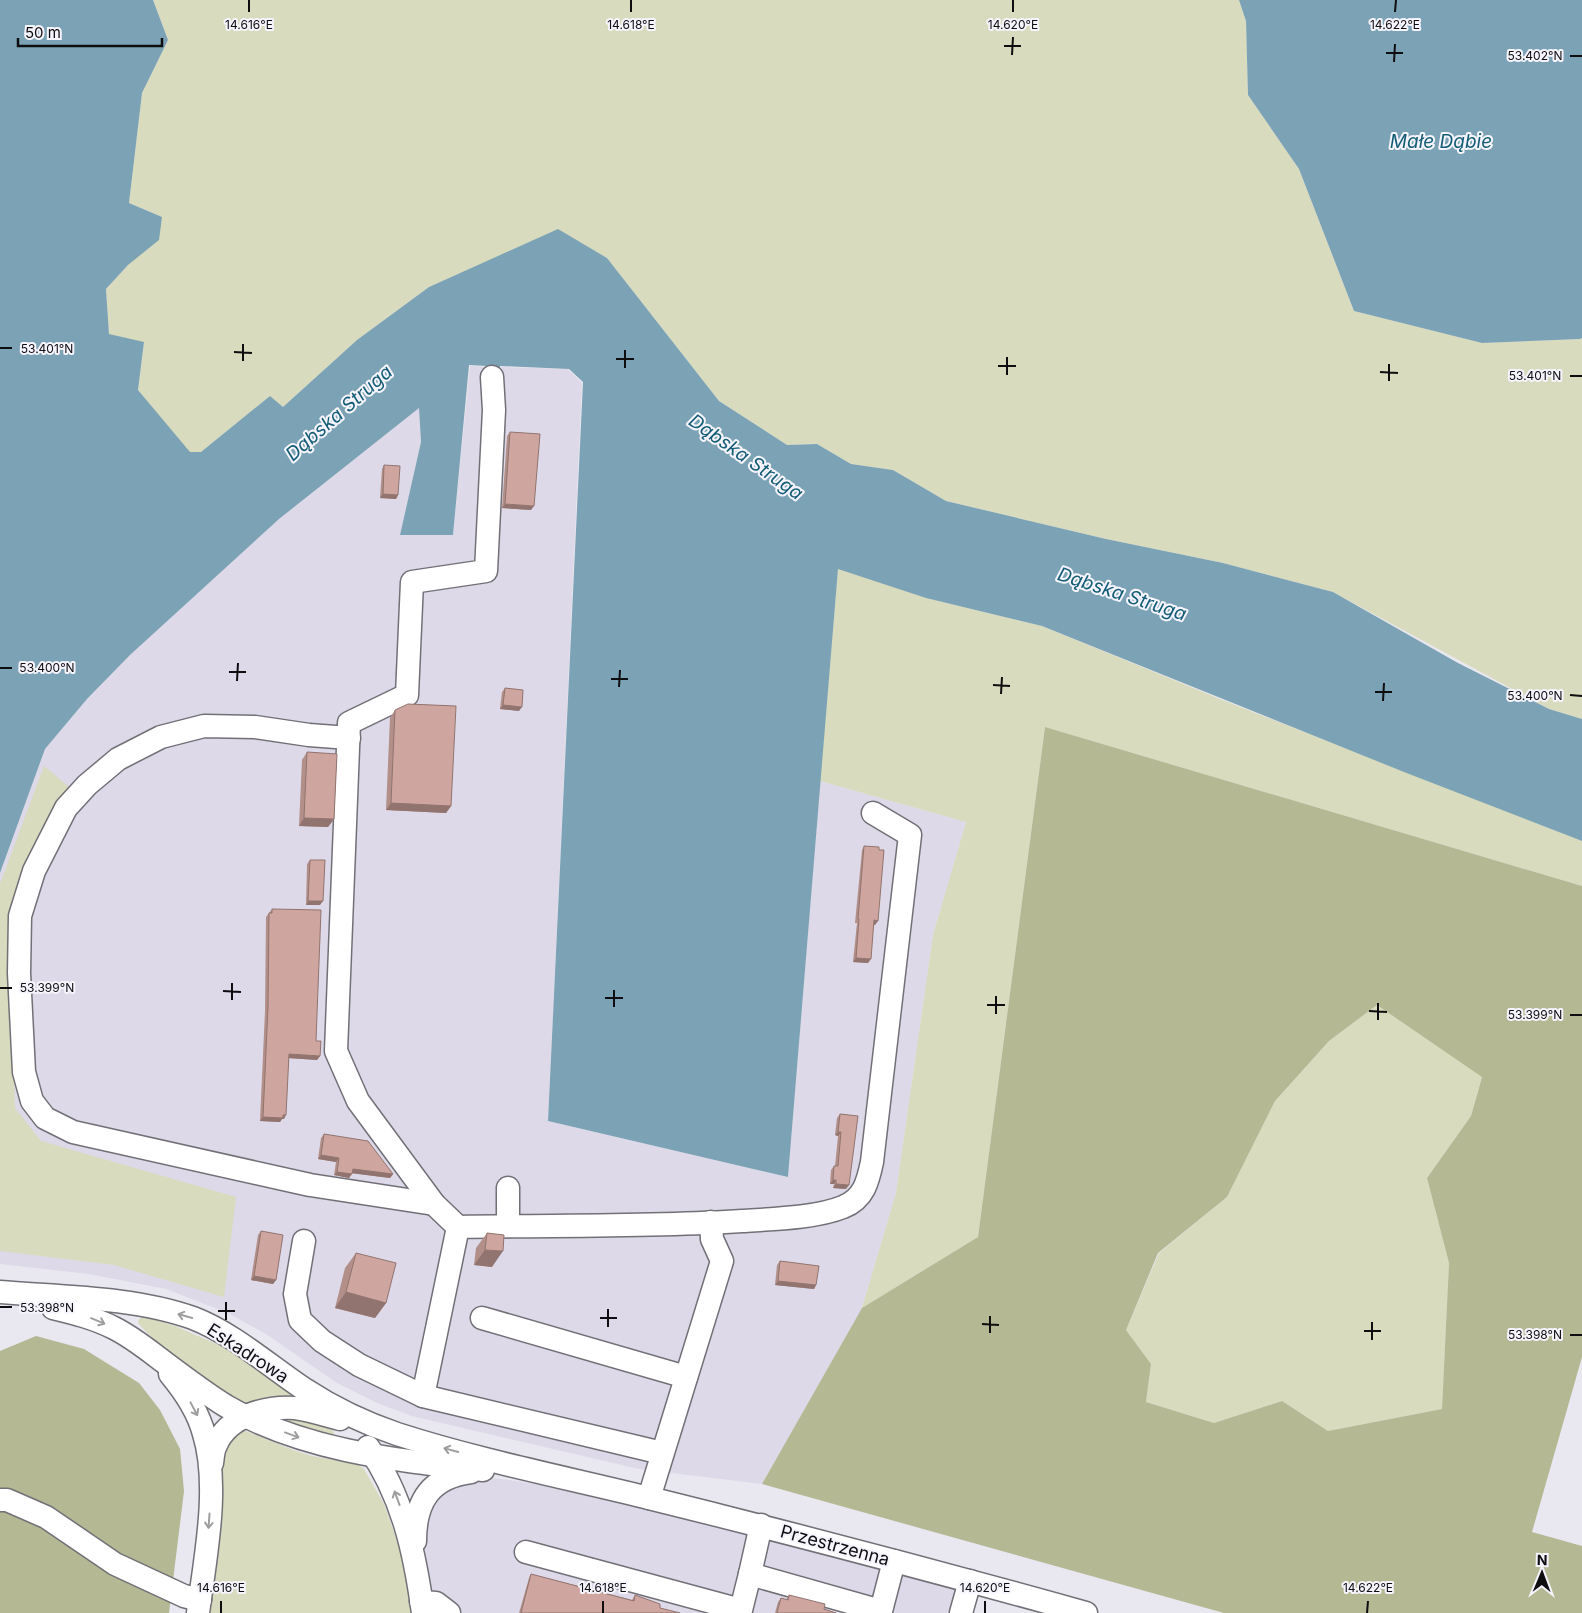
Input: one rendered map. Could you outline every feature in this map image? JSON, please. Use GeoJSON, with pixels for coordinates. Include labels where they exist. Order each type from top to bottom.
{"type":"FeatureCollection","features":[{"type":"Feature","properties":{"kind":"street"},"geometry":{"type":"LineString","coordinates":[[492,377],[494,410],[486,571],[412,582],[407,695],[349,723],[336,1051],[358,1101],[434,1204],[458,1227],[711,1222],[782,1218],[837,1209],[859,1198],[868,1183],[910,835],[873,813]]}},
{"type":"Feature","properties":{"kind":"street"},"geometry":{"type":"LineString","coordinates":[[349,738],[309,735],[255,727],[204,726],[161,737],[118,758],[87,785],[66,808],[34,871],[20,916],[19,973],[24,1072],[32,1101],[45,1118],[73,1132],[310,1185],[434,1204]]}},
{"type":"Feature","properties":{"kind":"street"},"geometry":{"type":"LineString","coordinates":[[508,1188],[508,1226]]}},
{"type":"Feature","properties":{"kind":"street"},"geometry":{"type":"LineString","coordinates":[[650,1498],[662,1453],[722,1261],[712,1239],[711,1222]]}},
{"type":"Feature","properties":{"kind":"street"},"geometry":{"type":"LineString","coordinates":[[422,1396],[458,1227]]}},
{"type":"Feature","properties":{"kind":"street"},"geometry":{"type":"LineString","coordinates":[[304,1241],[295,1294],[300,1320],[322,1341],[359,1365],[422,1396],[662,1453]]}},
{"type":"Feature","properties":{"kind":"street","name":"Eskadrowa"},"geometry":{"type":"LineString","coordinates":[[0,1292],[108,1301],[151,1307],[194,1319],[228,1336],[337,1409],[382,1429]]}},
{"type":"Feature","properties":{"kind":"street","name":"Eskadrowa"},"geometry":{"type":"LineString","coordinates":[[0,1297],[83,1315],[115,1328],[226,1405],[262,1424],[316,1444],[374,1456],[583,1483]]}},
{"type":"Feature","properties":{"kind":"street"},"geometry":{"type":"LineString","coordinates":[[482,1318],[686,1377]]}},
{"type":"Feature","properties":{"kind":"street","name":"Eskadrowa"},"geometry":{"type":"LineString","coordinates":[[141,1345],[182,1388],[197,1413],[205,1434],[210,1472],[209,1525],[199,1607]]}},
{"type":"Feature","properties":{"kind":"street","name":"Eskadrowa"},"geometry":{"type":"LineString","coordinates":[[316,1396],[345,1420],[374,1456],[393,1489],[404,1518],[415,1562],[422,1608]]}},
{"type":"Feature","properties":{"kind":"street","name":"Eskadrowa"},"geometry":{"type":"LineString","coordinates":[[210,1472],[215,1446],[221,1434],[233,1424],[260,1411],[276,1408],[296,1408],[583,1483]]}},
{"type":"Feature","properties":{"kind":"street","name":"Eskadrowa"},"geometry":{"type":"LineString","coordinates":[[415,1562],[415,1528],[418,1510],[427,1493],[435,1485],[453,1475],[483,1470]]}},
{"type":"Feature","properties":{"kind":"street","name":"Przestrzenna"},"geometry":{"type":"LineString","coordinates":[[583,1483],[761,1526],[1086,1613]]}},
{"type":"Feature","properties":{"kind":"street"},"geometry":{"type":"LineString","coordinates":[[0,1500],[7,1500],[46,1518],[115,1564],[184,1596],[199,1607]]}},
{"type":"Feature","properties":{"kind":"street"},"geometry":{"type":"LineString","coordinates":[[526,1552],[732,1611],[750,1574],[761,1526]]}},
{"type":"Feature","properties":{"kind":"street"},"geometry":{"type":"LineString","coordinates":[[750,1574],[864,1609],[881,1611],[894,1561]]}},
{"type":"Feature","properties":{"kind":"street"},"geometry":{"type":"LineString","coordinates":[[961,1613],[970,1581]]}},
{"type":"Feature","properties":{"kind":"street"},"geometry":{"type":"LineString","coordinates":[[422,1608],[436,1603],[449,1613]]}},
{"type":"Feature","properties":{"kind":"shaded area"},"geometry":{"type":"Polygon","coordinates":[[[470,366],[568,369],[582,383],[548,1121],[788,1177],[820,781],[966,822],[933,935],[896,1193],[862,1308],[762,1484],[639,1469],[412,1416],[377,1403],[337,1383],[266,1334],[228,1313],[166,1289],[89,1274],[0,1264],[0,873],[45,749],[87,699],[130,655],[220,571],[279,519],[419,407],[421,442],[400,535],[453,535],[470,366]]]}},
{"type":"Feature","properties":{"kind":"shaded area"},"geometry":{"type":"Polygon","coordinates":[[[474,1476],[625,1498],[958,1590],[952,1613],[427,1613],[420,1546],[434,1493],[474,1476]]]}},
{"type":"Feature","properties":{"kind":"green space"},"geometry":{"type":"Polygon","coordinates":[[[153,0],[1239,0],[1246,21],[1248,95],[1299,169],[1354,311],[1482,343],[1582,338],[1582,719],[1549,709],[1333,592],[1223,563],[1106,539],[946,501],[893,470],[851,464],[817,444],[787,445],[719,401],[607,258],[558,230],[429,287],[357,340],[283,407],[269,397],[201,452],[189,452],[138,390],[144,343],[109,335],[106,289],[128,265],[162,217],[129,203],[142,93],[168,40],[153,0]]]}},
{"type":"Feature","properties":{"kind":"green space"},"geometry":{"type":"Polygon","coordinates":[[[838,568],[926,598],[1042,626],[1220,699],[1582,841],[1582,886],[1045,727],[978,1237],[862,1308],[896,1193],[933,935],[966,822],[820,781],[838,568]]]}},
{"type":"Feature","properties":{"kind":"green space"},"geometry":{"type":"Polygon","coordinates":[[[1045,727],[1582,886],[1582,1357],[1532,1532],[1582,1546],[1582,1613],[1224,1613],[762,1484],[862,1308],[978,1237],[1045,727]],[[1377,1005],[1329,1041],[1275,1101],[1227,1197],[1158,1253],[1126,1330],[1151,1364],[1146,1402],[1214,1423],[1282,1401],[1328,1431],[1442,1409],[1449,1263],[1427,1178],[1471,1116],[1482,1077],[1377,1005]]]}},
{"type":"Feature","properties":{"kind":"green space"},"geometry":{"type":"Polygon","coordinates":[[[44,766],[74,791],[11,946],[15,1108],[41,1141],[236,1197],[224,1297],[114,1265],[0,1251],[0,884],[44,766]]]}},
{"type":"Feature","properties":{"kind":"green space"},"geometry":{"type":"Polygon","coordinates":[[[1377,1005],[1482,1076],[1471,1116],[1427,1178],[1449,1263],[1442,1409],[1328,1431],[1282,1401],[1214,1423],[1146,1402],[1151,1364],[1126,1330],[1159,1253],[1227,1197],[1275,1101],[1329,1041],[1377,1005]]]}},
{"type":"Feature","properties":{"kind":"green space"},"geometry":{"type":"Polygon","coordinates":[[[144,1316],[175,1326],[226,1348],[296,1396],[296,1399],[258,1400],[247,1405],[243,1403],[202,1377],[160,1345],[138,1323],[139,1319],[144,1316]]]}},
{"type":"Feature","properties":{"kind":"green space"},"geometry":{"type":"Polygon","coordinates":[[[36,1336],[84,1349],[139,1383],[160,1410],[180,1449],[184,1491],[169,1613],[0,1613],[0,1351],[36,1336]]]}},
{"type":"Feature","properties":{"kind":"green space"},"geometry":{"type":"Polygon","coordinates":[[[275,1417],[329,1427],[334,1433],[333,1436],[320,1435],[275,1417]]]}},
{"type":"Feature","properties":{"kind":"green space"},"geometry":{"type":"Polygon","coordinates":[[[243,1430],[296,1451],[312,1456],[357,1464],[364,1469],[384,1504],[399,1546],[413,1613],[209,1613],[220,1521],[224,1452],[230,1438],[243,1430]]]}},
{"type":"Feature","properties":{"kind":"water","name":"Dąbska Struga"},"geometry":{"type":"Polygon","coordinates":[[[0,0],[153,0],[168,40],[142,93],[129,203],[162,217],[159,240],[128,265],[106,289],[109,334],[144,342],[138,390],[190,452],[201,452],[270,396],[283,407],[357,340],[429,287],[558,229],[607,258],[719,401],[787,445],[817,444],[851,464],[893,470],[946,501],[1106,539],[1223,563],[1333,592],[1458,663],[1549,709],[1582,719],[1582,841],[1404,772],[1042,626],[926,598],[838,569],[788,1177],[548,1121],[583,382],[569,369],[500,366],[499,377],[487,377],[487,366],[469,365],[453,535],[400,535],[421,442],[419,408],[279,519],[130,655],[87,699],[45,749],[0,873],[0,0]]]}},
{"type":"Feature","properties":{"kind":"water","name":"Małe Dąbie"},"geometry":{"type":"Polygon","coordinates":[[[1239,0],[1582,0],[1582,338],[1482,343],[1354,311],[1299,169],[1248,95],[1246,21],[1239,0]]]}},
{"type":"Feature","properties":{"kind":"building"},"geometry":{"type":"Polygon","coordinates":[[[510,432],[540,434],[534,506],[505,504],[510,432]]]}},
{"type":"Feature","properties":{"kind":"building"},"geometry":{"type":"Polygon","coordinates":[[[384,465],[400,466],[398,495],[383,494],[384,465]]]}},
{"type":"Feature","properties":{"kind":"building"},"geometry":{"type":"Polygon","coordinates":[[[505,688],[523,690],[522,707],[503,705],[505,688]]]}},
{"type":"Feature","properties":{"kind":"building"},"geometry":{"type":"Polygon","coordinates":[[[408,704],[456,706],[451,806],[391,803],[395,710],[408,704]]]}},
{"type":"Feature","properties":{"kind":"building"},"geometry":{"type":"Polygon","coordinates":[[[307,752],[337,754],[334,819],[304,818],[307,752]]]}},
{"type":"Feature","properties":{"kind":"building"},"geometry":{"type":"Polygon","coordinates":[[[864,846],[879,847],[879,850],[884,850],[878,921],[874,920],[871,959],[856,958],[864,846]]]}},
{"type":"Feature","properties":{"kind":"building"},"geometry":{"type":"Polygon","coordinates":[[[310,860],[325,860],[323,901],[308,901],[310,860]]]}},
{"type":"Feature","properties":{"kind":"building"},"geometry":{"type":"Polygon","coordinates":[[[272,909],[321,910],[316,1041],[321,1041],[320,1056],[289,1054],[286,1115],[283,1115],[283,1118],[263,1117],[268,1007],[269,913],[272,913],[272,909]]]}},
{"type":"Feature","properties":{"kind":"building"},"geometry":{"type":"Polygon","coordinates":[[[840,1114],[858,1116],[849,1185],[836,1184],[836,1180],[833,1180],[834,1166],[838,1166],[841,1132],[838,1132],[840,1114]]]}},
{"type":"Feature","properties":{"kind":"building"},"geometry":{"type":"Polygon","coordinates":[[[324,1134],[368,1141],[393,1174],[353,1169],[352,1174],[337,1172],[339,1158],[321,1155],[324,1134]]]}},
{"type":"Feature","properties":{"kind":"building"},"geometry":{"type":"Polygon","coordinates":[[[261,1231],[283,1235],[276,1280],[254,1276],[261,1231]]]}},
{"type":"Feature","properties":{"kind":"building"},"geometry":{"type":"Polygon","coordinates":[[[487,1233],[504,1235],[503,1251],[485,1250],[487,1233]]]}},
{"type":"Feature","properties":{"kind":"building"},"geometry":{"type":"Polygon","coordinates":[[[356,1253],[396,1263],[386,1303],[346,1292],[356,1253]]]}},
{"type":"Feature","properties":{"kind":"building"},"geometry":{"type":"Polygon","coordinates":[[[780,1261],[819,1266],[816,1285],[778,1281],[780,1261]]]}},
{"type":"Feature","properties":{"kind":"building"},"geometry":{"type":"Polygon","coordinates":[[[531,1574],[634,1601],[635,1595],[660,1604],[660,1608],[680,1613],[521,1613],[531,1574]]]}},
{"type":"Feature","properties":{"kind":"building"},"geometry":{"type":"Polygon","coordinates":[[[789,1595],[825,1604],[824,1609],[836,1613],[777,1613],[781,1598],[788,1600],[789,1595]]]}}]}
